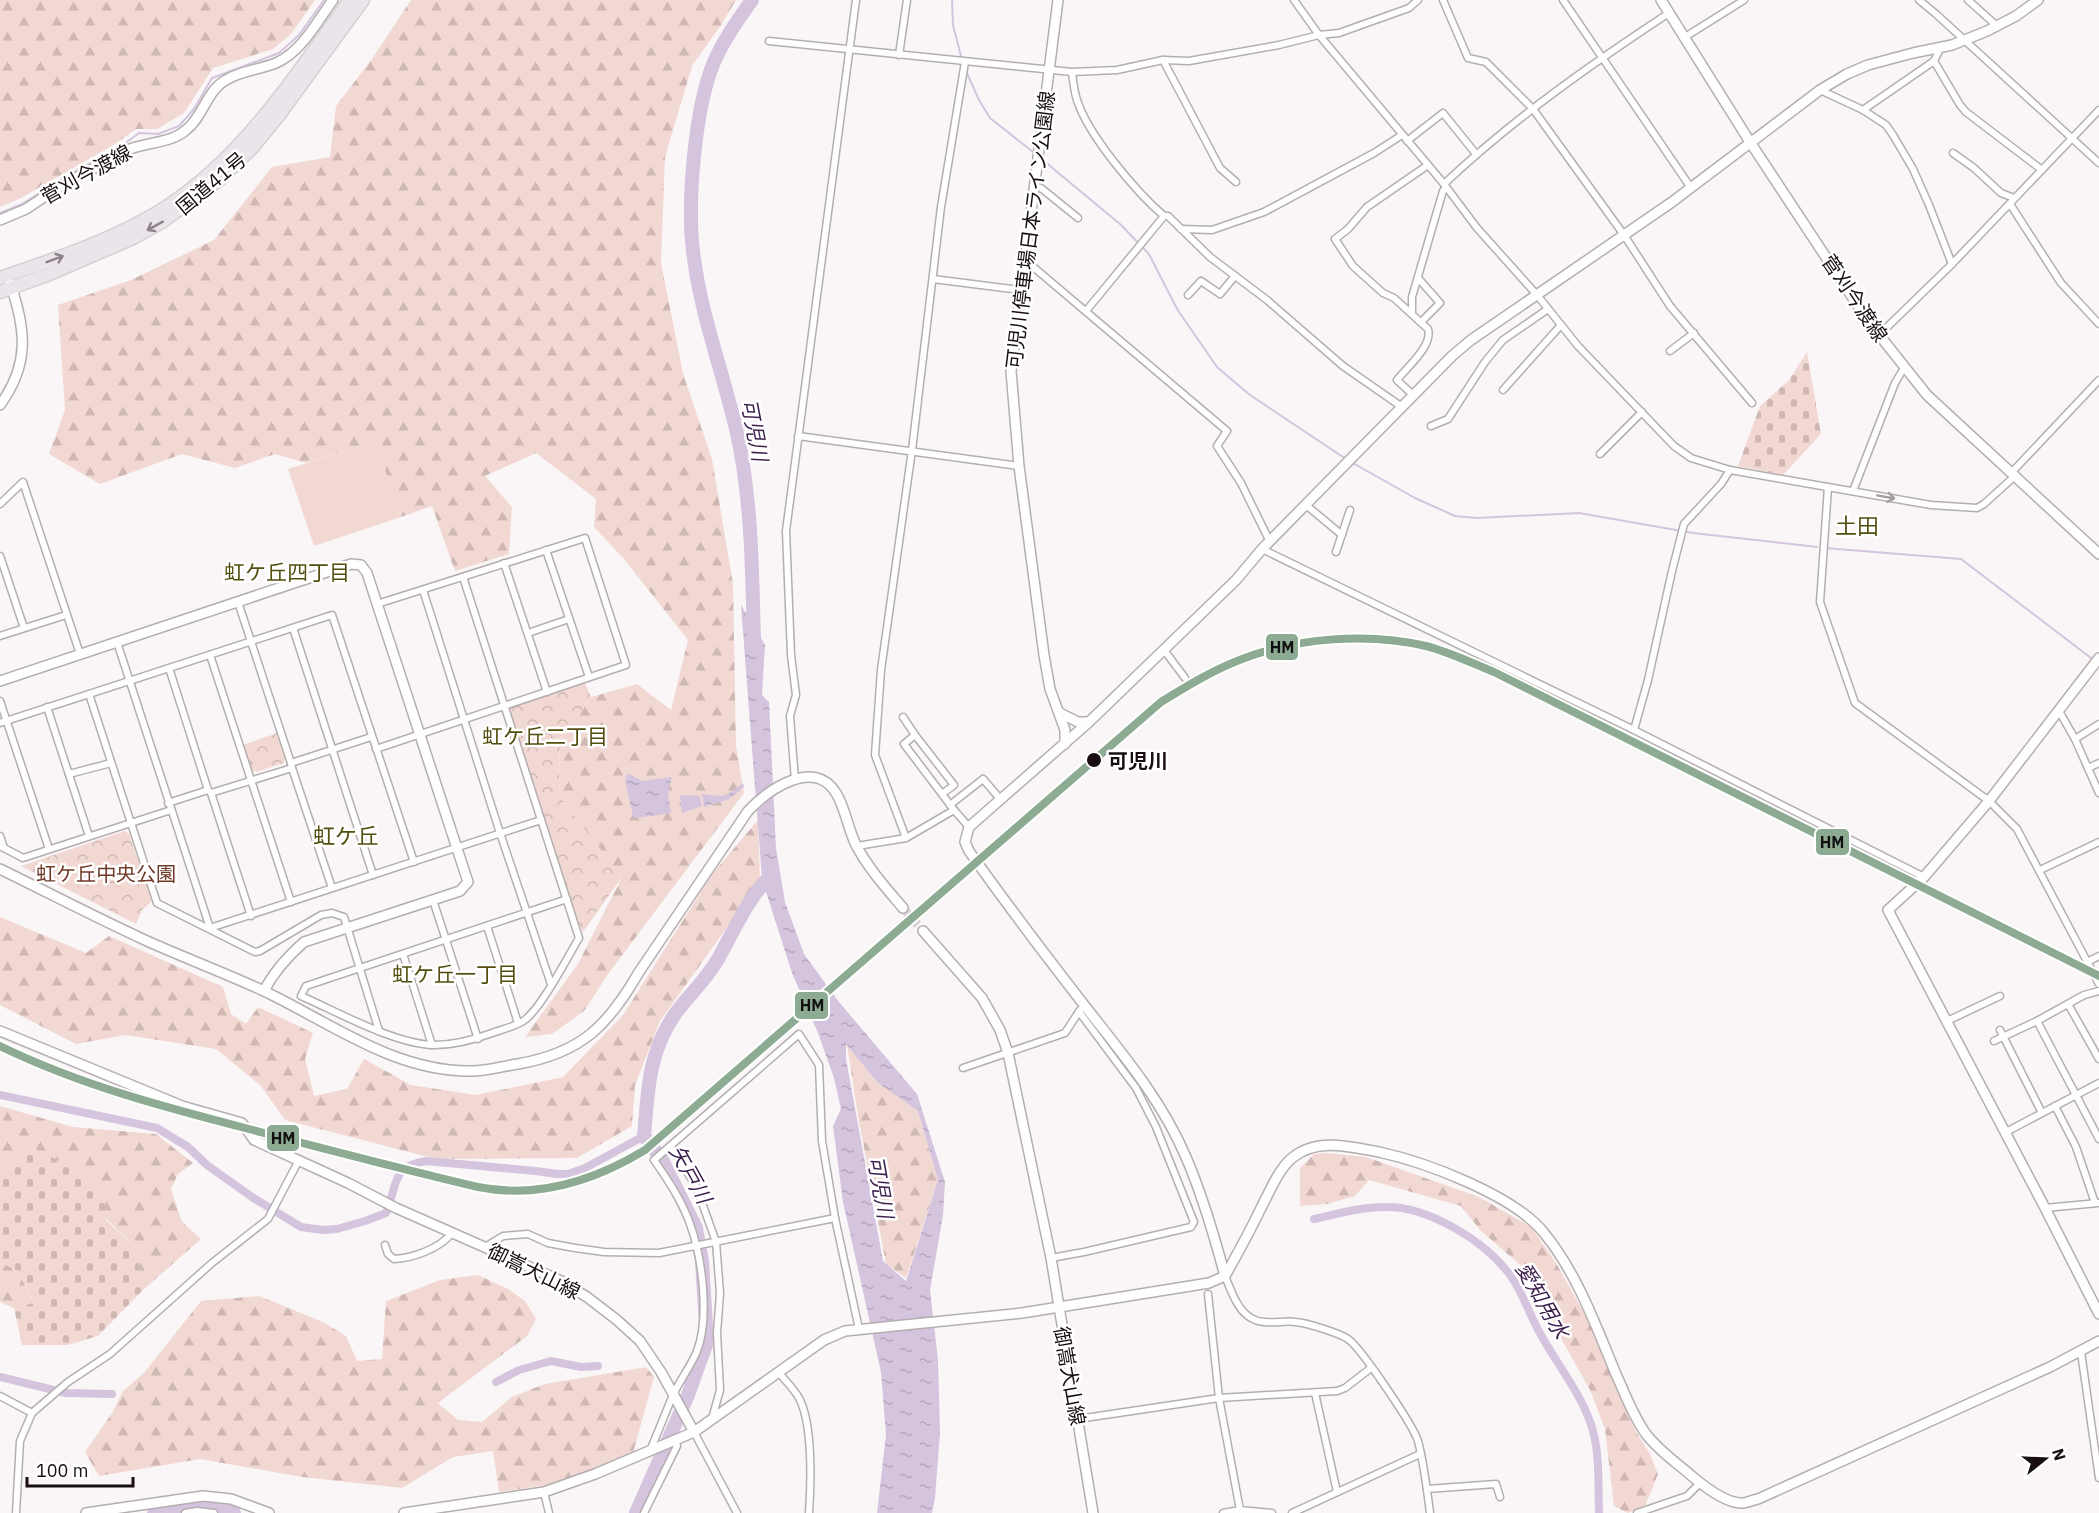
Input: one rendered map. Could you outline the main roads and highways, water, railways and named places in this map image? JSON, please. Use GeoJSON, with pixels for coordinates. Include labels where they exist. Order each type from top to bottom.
{"type":"FeatureCollection","features":[{"type":"Feature","properties":{"kind":"highway","name":"国道41号"},"geometry":{"type":"LineString","coordinates":[[4,277],[80,250],[117,233],[147,218],[200,181],[224,161],[269,111],[350,0]]}},
{"type":"Feature","properties":{"kind":"highway","name":"国道41号"},"geometry":{"type":"LineString","coordinates":[[6,290],[133,238],[178,212],[218,181],[252,148],[279,115],[363,0]]}},
{"type":"Feature","properties":{"kind":"water"},"geometry":{"type":"Polygon","coordinates":[[[741,605],[765,645],[762,695],[769,702],[776,848],[785,902],[804,954],[839,1002],[917,1094],[945,1182],[943,1215],[930,1290],[938,1360],[940,1432],[932,1513],[877,1513],[886,1435],[881,1372],[843,1202],[833,1126],[841,1109],[834,1078],[818,1033],[792,973],[762,879],[741,605]],[[846,1044],[846,1059],[883,1261],[906,1281],[938,1180],[918,1111],[878,1083],[846,1044]]]}},
{"type":"Feature","properties":{"kind":"water"},"geometry":{"type":"Polygon","coordinates":[[[629,774],[642,781],[672,777],[668,795],[671,813],[636,818],[633,816],[625,780],[629,774]]]}},
{"type":"Feature","properties":{"kind":"water"},"geometry":{"type":"Polygon","coordinates":[[[743,783],[744,787],[729,799],[704,807],[702,794],[724,795],[743,783]]]}},
{"type":"Feature","properties":{"kind":"water"},"geometry":{"type":"Polygon","coordinates":[[[680,795],[700,796],[702,806],[682,813],[680,795]]]}},
{"type":"Feature","properties":{"kind":"waterway"},"geometry":{"type":"LineString","coordinates":[[0,213],[22,204],[119,148],[139,133],[158,134],[179,126],[194,109],[212,78],[279,53],[299,35],[324,0]]}},
{"type":"Feature","properties":{"kind":"waterway","name":"可児川"},"geometry":{"type":"LineString","coordinates":[[752,0],[722,45],[707,81],[694,155],[691,231],[696,274],[737,433],[746,484],[754,641]]}},
{"type":"Feature","properties":{"kind":"waterway"},"geometry":{"type":"LineString","coordinates":[[952,0],[953,25],[962,60]]}},
{"type":"Feature","properties":{"kind":"waterway"},"geometry":{"type":"LineString","coordinates":[[966,71],[990,118],[1033,152]]}},
{"type":"Feature","properties":{"kind":"waterway"},"geometry":{"type":"LineString","coordinates":[[1044,161],[1120,224],[1149,254],[1177,309],[1217,367],[1250,395],[1346,459]]}},
{"type":"Feature","properties":{"kind":"waterway"},"geometry":{"type":"LineString","coordinates":[[1351,462],[1415,498],[1455,516],[1477,518],[1579,513],[1693,533],[1817,547]]}},
{"type":"Feature","properties":{"kind":"waterway"},"geometry":{"type":"LineString","coordinates":[[1825,548],[1961,559],[2091,658]]}},
{"type":"Feature","properties":{"kind":"waterway","name":"矢戸川"},"geometry":{"type":"LineString","coordinates":[[636,1513],[688,1395],[707,1342],[702,1261],[696,1228],[661,1158],[644,1136],[654,1058],[659,1043],[675,1014],[713,967],[748,905],[769,878]]}},
{"type":"Feature","properties":{"kind":"waterway"},"geometry":{"type":"LineString","coordinates":[[0,1095],[157,1128],[188,1147],[207,1165],[252,1197],[301,1227],[323,1230],[337,1229],[386,1213],[397,1179],[406,1168],[414,1164],[426,1161],[568,1174],[585,1168],[644,1136]]}},
{"type":"Feature","properties":{"kind":"waterway","name":"愛知用水"},"geometry":{"type":"LineString","coordinates":[[1314,1219],[1367,1208],[1402,1208],[1419,1212],[1454,1228],[1471,1238],[1499,1262],[1515,1282],[1541,1335],[1589,1418],[1597,1451],[1599,1513]]}},
{"type":"Feature","properties":{"kind":"waterway","name":"愛知用水"},"geometry":{"type":"LineString","coordinates":[[496,1382],[519,1370],[551,1361],[581,1367],[598,1366]]}},
{"type":"Feature","properties":{"kind":"waterway","name":"愛知用水"},"geometry":{"type":"LineString","coordinates":[[0,1377],[66,1393],[112,1394]]}},
{"type":"Feature","properties":{"kind":"waterway","name":"矢戸川"},"geometry":{"type":"LineString","coordinates":[[154,1513],[190,1505],[234,1513]]}},
{"type":"Feature","properties":{"kind":"tunnel"},"geometry":{"type":"LineString","coordinates":[[903,908],[923,931]]}},
{"type":"Feature","properties":{"kind":"place","name":"可児川"},"geometry":{"type":"Point","coordinates":[1094,760]}},
{"type":"Feature","properties":{"kind":"district","name":"土田"},"geometry":{"type":"Point","coordinates":[1857,525]}},
{"type":"Feature","properties":{"kind":"district","name":"虹ケ丘四丁目"},"geometry":{"type":"Point","coordinates":[287,572]}},
{"type":"Feature","properties":{"kind":"district","name":"虹ケ丘二丁目"},"geometry":{"type":"Point","coordinates":[545,736]}},
{"type":"Feature","properties":{"kind":"district","name":"虹ケ丘"},"geometry":{"type":"Point","coordinates":[346,835]}},
{"type":"Feature","properties":{"kind":"district","name":"虹ケ丘一丁目"},"geometry":{"type":"Point","coordinates":[455,974]}},
{"type":"Feature","properties":{"kind":"park label","name":"虹ケ丘中央公園"},"geometry":{"type":"Point","coordinates":[106,873]}}]}
